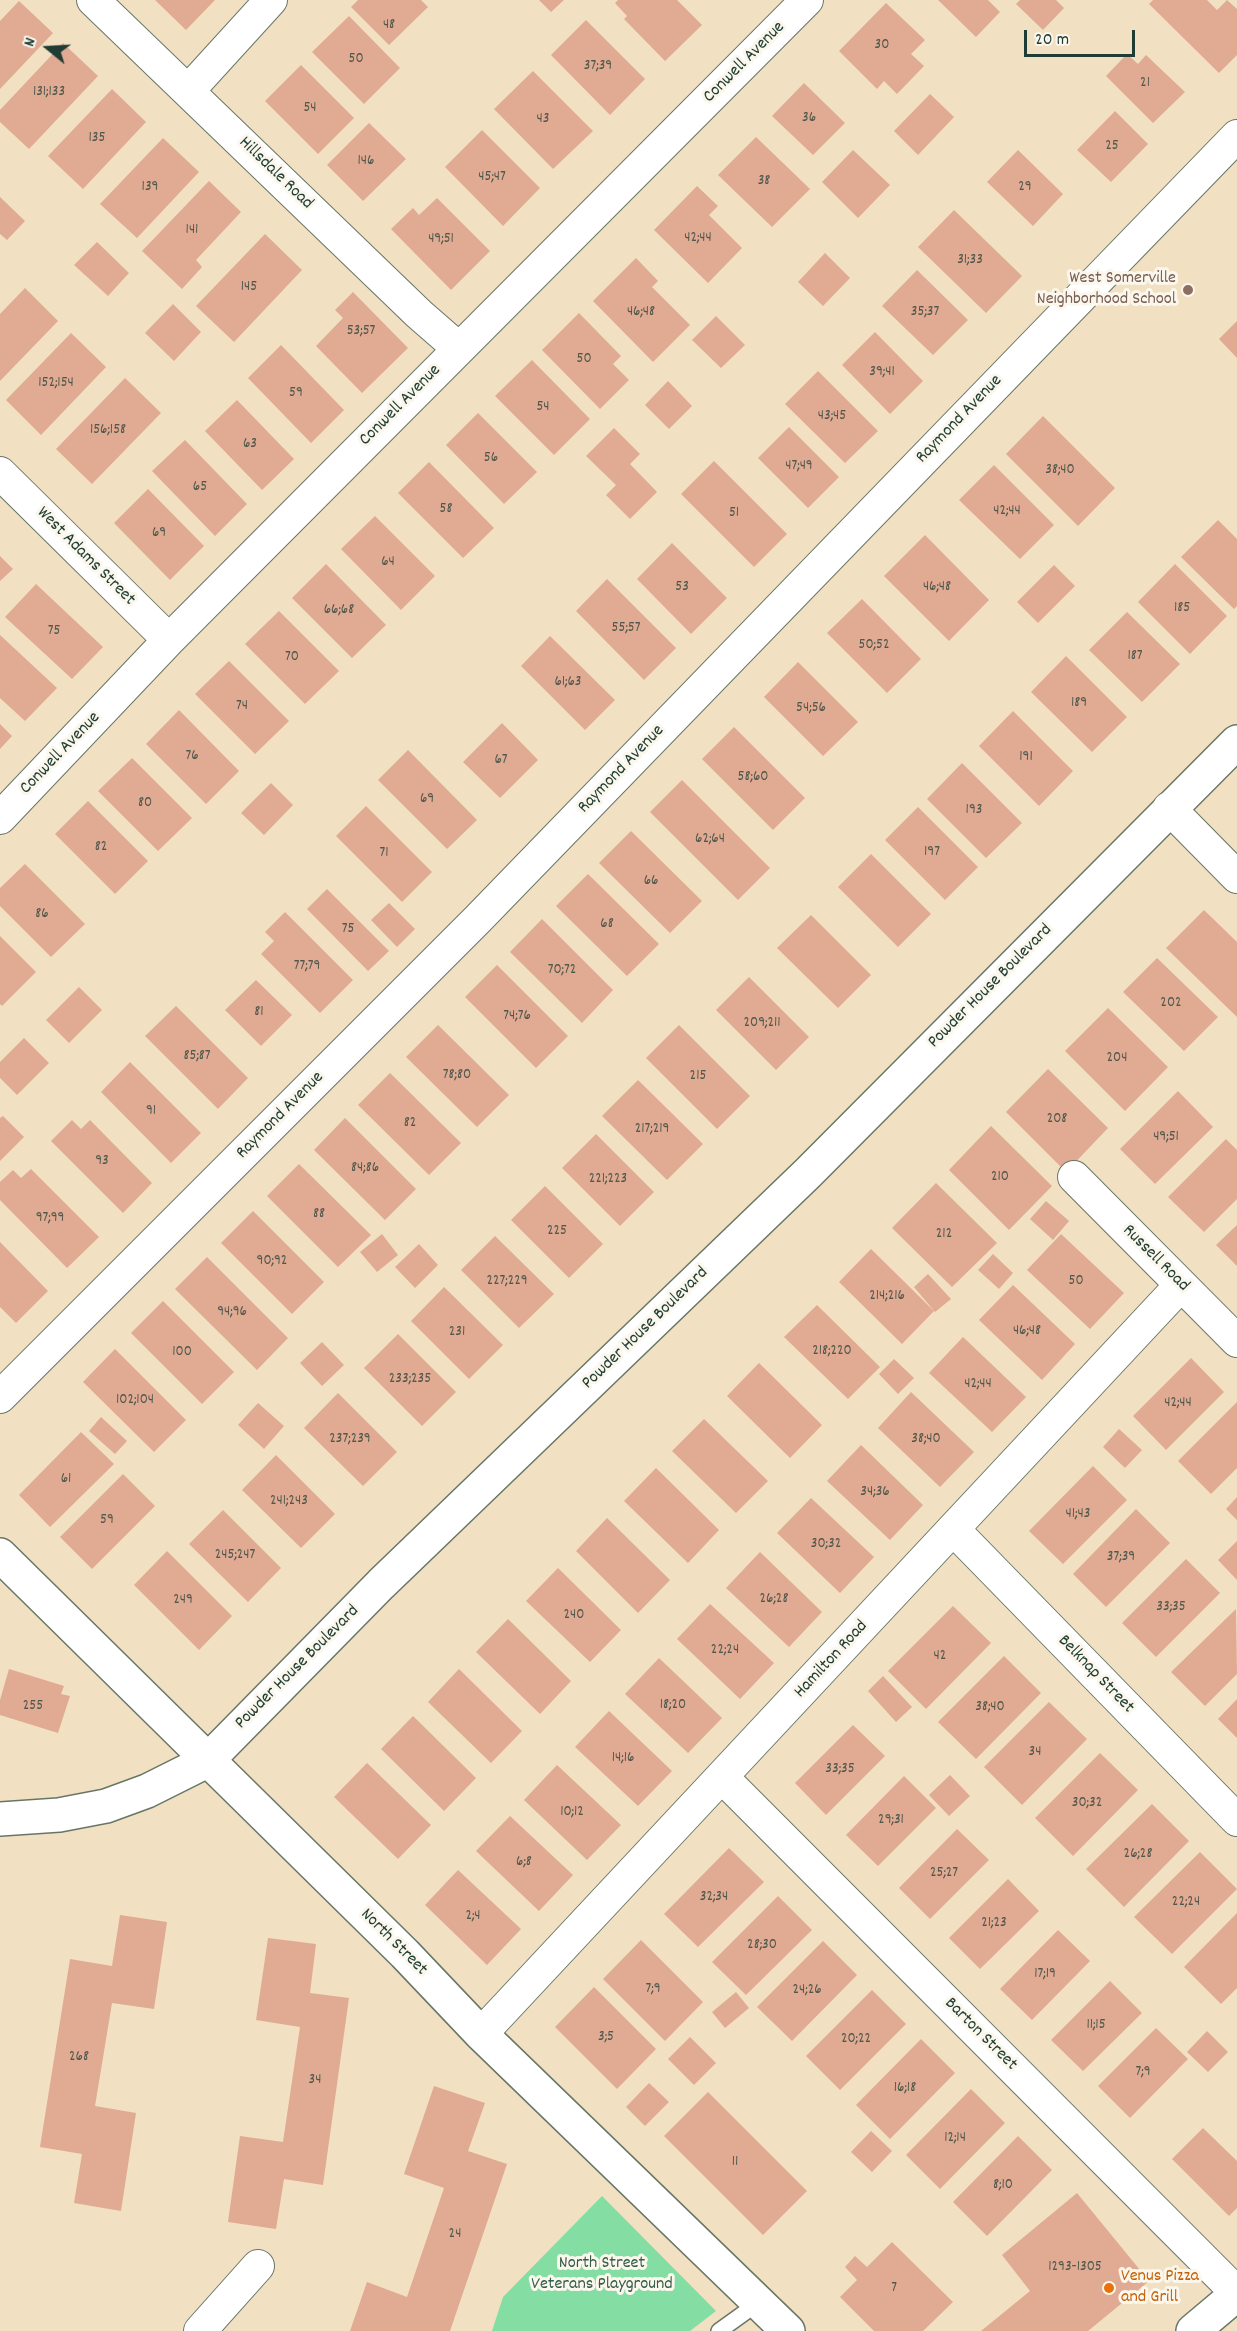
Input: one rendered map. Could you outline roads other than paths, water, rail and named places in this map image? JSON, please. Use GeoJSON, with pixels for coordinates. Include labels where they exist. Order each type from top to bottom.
{"type":"FeatureCollection","features":[{"type":"Feature","properties":{"kind":"main road","name":"Powder House Boulevard"},"geometry":{"type":"LineString","coordinates":[[0,1819],[59,1815],[106,1806],[147,1791],[207,1761],[381,1584],[808,1173],[1237,742]]}},
{"type":"Feature","properties":{"kind":"main road","name":"North Street"},"geometry":{"type":"LineString","coordinates":[[0,1555],[405,1954],[481,2034],[788,2331]]}},
{"type":"Feature","properties":{"kind":"main road"},"geometry":{"type":"LineString","coordinates":[[1193,2331],[1237,2293]]}},
{"type":"Feature","properties":{"kind":"street","name":"Hillsdale Road"},"geometry":{"type":"LineString","coordinates":[[93,0],[419,314],[458,348]]}},
{"type":"Feature","properties":{"kind":"street"},"geometry":{"type":"LineString","coordinates":[[189,90],[271,0]]}},
{"type":"Feature","properties":{"kind":"street","name":"Conwell Avenue"},"geometry":{"type":"LineString","coordinates":[[0,818],[169,640],[807,0]]}},
{"type":"Feature","properties":{"kind":"street","name":"Raymond Avenue"},"geometry":{"type":"LineString","coordinates":[[0,1397],[477,920],[1237,136]]}},
{"type":"Feature","properties":{"kind":"street","name":"West Adams Street"},"geometry":{"type":"LineString","coordinates":[[0,473],[169,640]]}},
{"type":"Feature","properties":{"kind":"street"},"geometry":{"type":"LineString","coordinates":[[1169,808],[1237,877]]}},
{"type":"Feature","properties":{"kind":"street","name":"Russell Road"},"geometry":{"type":"LineString","coordinates":[[1074,1177],[1237,1341]]}},
{"type":"Feature","properties":{"kind":"street","name":"Hamilton Road"},"geometry":{"type":"LineString","coordinates":[[481,2034],[1181,1285]]}},
{"type":"Feature","properties":{"kind":"street","name":"Belknap Street"},"geometry":{"type":"LineString","coordinates":[[953,1529],[1237,1820]]}},
{"type":"Feature","properties":{"kind":"street","name":"Barton Street"},"geometry":{"type":"LineString","coordinates":[[722,1777],[1237,2293]]}},
{"type":"Feature","properties":{"kind":"street"},"geometry":{"type":"LineString","coordinates":[[200,2331],[258,2266]]}},
{"type":"Feature","properties":{"kind":"lane"},"geometry":{"type":"LineString","coordinates":[[719,2331],[758,2302]]}},
{"type":"Feature","properties":{"kind":"place","name":"West Somerville Neighborhood School"},"geometry":{"type":"Point","coordinates":[1188,290]}},
{"type":"Feature","properties":{"kind":"place","name":"Venus Pizza and Grill"},"geometry":{"type":"Point","coordinates":[1109,2288]}},
{"type":"Feature","properties":{"kind":"park label","name":"North Street Veterans Playground"},"geometry":{"type":"Point","coordinates":[602,2275]}}]}
